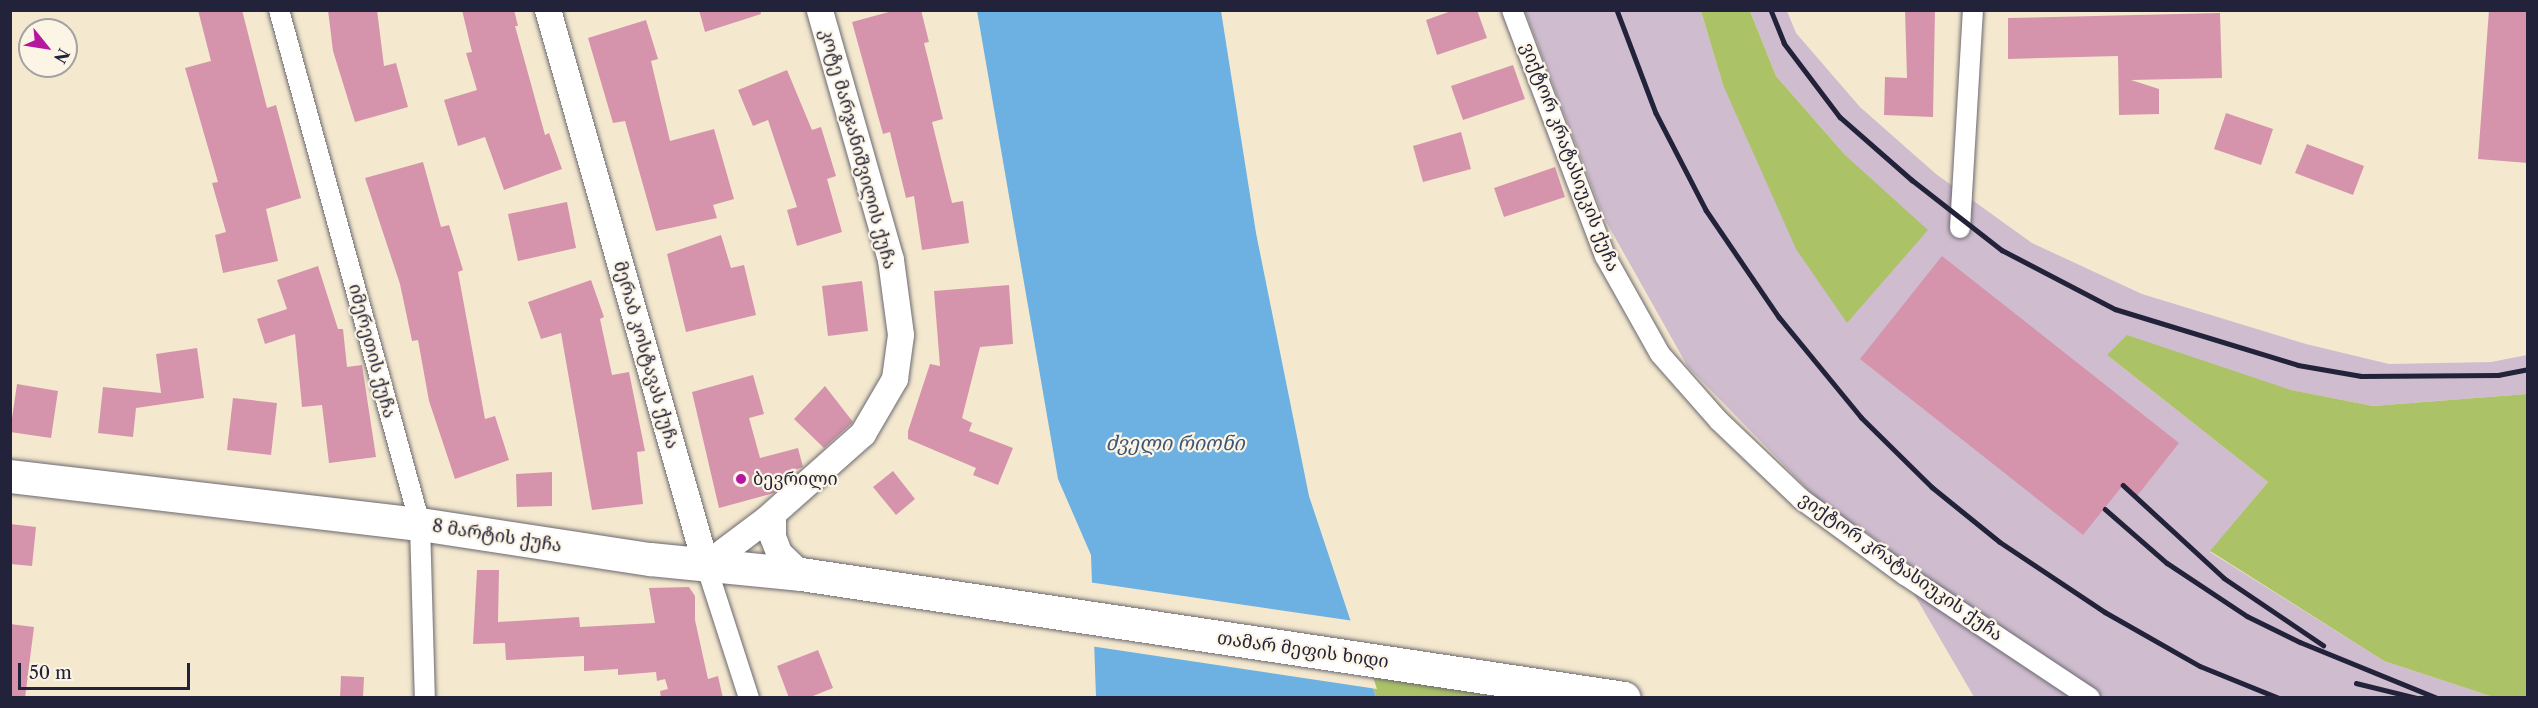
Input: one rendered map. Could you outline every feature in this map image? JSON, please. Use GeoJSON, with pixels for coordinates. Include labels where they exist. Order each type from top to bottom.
{"type":"FeatureCollection","features":[{"type":"Feature","properties":{"kind":"highway","name":"8 მარტის ქუჩა"},"geometry":{"type":"LineString","coordinates":[[10,476],[420,524],[706,566],[801,574],[982,602]]}},
{"type":"Feature","properties":{"kind":"highway","name":"თამარ მეფის ხიდი"},"geometry":{"type":"LineString","coordinates":[[982,602],[1624,698]]}},
{"type":"Feature","properties":{"kind":"street","name":"იმერეთის ქუჩა"},"geometry":{"type":"LineString","coordinates":[[279,10],[420,524],[425,698]]}},
{"type":"Feature","properties":{"kind":"street","name":"მერაბ კოსტავას ქუჩა"},"geometry":{"type":"LineString","coordinates":[[548,10],[706,566],[748,698]]}},
{"type":"Feature","properties":{"kind":"street","name":"კოტე მარჯანიშვილის ქუჩა"},"geometry":{"type":"LineString","coordinates":[[706,566],[773,515],[863,434],[895,379],[901,336],[891,260],[820,10]]}},
{"type":"Feature","properties":{"kind":"street","name":"ვიქტორ კრატასიუკის ქუჩა"},"geometry":{"type":"LineString","coordinates":[[1512,10],[1605,256],[1660,354],[1719,421],[1801,499],[1905,575],[2090,698]]}},
{"type":"Feature","properties":{"kind":"street"},"geometry":{"type":"LineString","coordinates":[[1960,228],[1973,10]]}},
{"type":"Feature","properties":{"kind":"street"},"geometry":{"type":"LineString","coordinates":[[773,515],[773,537],[779,553],[801,574]]}},
{"type":"Feature","properties":{"kind":"shaded area"},"geometry":{"type":"Polygon","coordinates":[[[1525,11],[1701,11],[1723,85],[1846,156],[1776,76],[1750,11],[1787,11],[1796,33],[1860,107],[1936,174],[2032,243],[2142,294],[2306,344],[2389,364],[2491,362],[2527,355],[2527,394],[2373,406],[2107,355],[2268,482],[2210,552],[2384,661],[2493,697],[1974,697],[1886,546],[1820,502],[1688,367],[1604,218],[1525,11]]]}},
{"type":"Feature","properties":{"kind":"green space"},"geometry":{"type":"Polygon","coordinates":[[[1701,11],[1750,11],[1776,76],[1846,156],[1928,230],[1847,323],[1796,249],[1723,85],[1701,11]]]}},
{"type":"Feature","properties":{"kind":"green space"},"geometry":{"type":"Polygon","coordinates":[[[2127,335],[2291,390],[2373,406],[2527,394],[2527,697],[2493,697],[2384,661],[2210,551],[2268,482],[2107,355],[2127,335]]]}},
{"type":"Feature","properties":{"kind":"green space"},"geometry":{"type":"Polygon","coordinates":[[[1366,665],[1568,697],[1376,697],[1366,665]]]}},
{"type":"Feature","properties":{"kind":"water","name":"ძველი რიონი"},"geometry":{"type":"Polygon","coordinates":[[[977,11],[1221,11],[1256,233],[1309,496],[1376,697],[1096,697],[1091,555],[1058,479],[977,11]]]}},
{"type":"Feature","properties":{"kind":"pier"},"geometry":{"type":"Polygon","coordinates":[[[1088,582],[1354,621],[1377,689],[1090,646],[1088,582]]]}},
{"type":"Feature","properties":{"kind":"building"},"geometry":{"type":"Polygon","coordinates":[[[198,10],[242,10],[267,108],[276,105],[301,198],[266,209],[278,261],[223,273],[215,235],[226,232],[212,183],[218,182],[185,68],[211,61],[198,10]]]}},
{"type":"Feature","properties":{"kind":"building"},"geometry":{"type":"Polygon","coordinates":[[[328,10],[377,10],[384,66],[396,63],[408,107],[355,122],[333,51],[328,10]]]}},
{"type":"Feature","properties":{"kind":"building"},"geometry":{"type":"Polygon","coordinates":[[[462,10],[514,10],[518,26],[515,26],[545,135],[549,133],[562,169],[504,190],[485,137],[458,146],[444,100],[477,90],[466,53],[472,52],[462,10]]]}},
{"type":"Feature","properties":{"kind":"building"},"geometry":{"type":"Polygon","coordinates":[[[699,10],[760,10],[761,14],[705,32],[699,10]]]}},
{"type":"Feature","properties":{"kind":"building"},"geometry":{"type":"Polygon","coordinates":[[[896,10],[921,10],[929,42],[924,43],[943,119],[932,122],[952,203],[963,201],[969,243],[922,250],[914,196],[906,198],[890,132],[883,134],[852,22],[896,10]]]}},
{"type":"Feature","properties":{"kind":"building"},"geometry":{"type":"Polygon","coordinates":[[[1454,10],[1477,10],[1487,38],[1437,55],[1426,20],[1454,10]]]}},
{"type":"Feature","properties":{"kind":"building"},"geometry":{"type":"Polygon","coordinates":[[[1905,10],[1935,10],[1933,117],[1884,115],[1885,77],[1907,78],[1905,10]]]}},
{"type":"Feature","properties":{"kind":"building"},"geometry":{"type":"Polygon","coordinates":[[[2489,10],[2528,10],[2528,163],[2478,159],[2489,10]]]}},
{"type":"Feature","properties":{"kind":"building"},"geometry":{"type":"Polygon","coordinates":[[[2220,13],[2222,78],[2131,80],[2159,89],[2159,114],[2119,115],[2118,56],[2008,59],[2008,18],[2220,13]]]}},
{"type":"Feature","properties":{"kind":"building"},"geometry":{"type":"Polygon","coordinates":[[[646,20],[658,59],[651,61],[670,141],[714,129],[734,199],[713,205],[717,218],[656,231],[625,121],[613,123],[588,38],[646,20]]]}},
{"type":"Feature","properties":{"kind":"building"},"geometry":{"type":"Polygon","coordinates":[[[1513,65],[1525,99],[1463,120],[1451,86],[1513,65]]]}},
{"type":"Feature","properties":{"kind":"building"},"geometry":{"type":"Polygon","coordinates":[[[787,70],[812,130],[821,127],[836,176],[827,179],[842,232],[797,246],[787,210],[797,207],[768,120],[753,126],[738,90],[787,70]]]}},
{"type":"Feature","properties":{"kind":"building"},"geometry":{"type":"Polygon","coordinates":[[[2226,113],[2273,129],[2261,165],[2214,149],[2226,113]]]}},
{"type":"Feature","properties":{"kind":"building"},"geometry":{"type":"Polygon","coordinates":[[[1461,132],[1471,169],[1423,182],[1413,146],[1461,132]]]}},
{"type":"Feature","properties":{"kind":"building"},"geometry":{"type":"Polygon","coordinates":[[[2307,144],[2364,166],[2353,195],[2295,173],[2307,144]]]}},
{"type":"Feature","properties":{"kind":"building"},"geometry":{"type":"Polygon","coordinates":[[[423,162],[441,227],[449,225],[463,270],[458,272],[485,419],[495,416],[509,460],[455,479],[429,401],[418,340],[412,341],[400,284],[365,178],[423,162]]]}},
{"type":"Feature","properties":{"kind":"building"},"geometry":{"type":"Polygon","coordinates":[[[1555,167],[1565,197],[1504,217],[1494,188],[1555,167]]]}},
{"type":"Feature","properties":{"kind":"building"},"geometry":{"type":"Polygon","coordinates":[[[567,202],[576,248],[518,261],[508,214],[567,202]]]}},
{"type":"Feature","properties":{"kind":"building"},"geometry":{"type":"Polygon","coordinates":[[[721,235],[731,268],[744,265],[756,315],[686,332],[667,254],[721,235]]]}},
{"type":"Feature","properties":{"kind":"building"},"geometry":{"type":"Polygon","coordinates":[[[1942,256],[2179,443],[2137,496],[2123,485],[2083,535],[1860,359],[1942,256]]]}},
{"type":"Feature","properties":{"kind":"building"},"geometry":{"type":"Polygon","coordinates":[[[318,266],[338,329],[343,329],[347,367],[362,365],[376,457],[329,463],[322,405],[302,407],[295,334],[265,344],[257,319],[287,309],[277,280],[318,266]]]}},
{"type":"Feature","properties":{"kind":"building"},"geometry":{"type":"Polygon","coordinates":[[[591,280],[604,317],[600,319],[612,375],[629,372],[645,451],[637,452],[643,504],[592,510],[561,333],[541,339],[528,302],[591,280]]]}},
{"type":"Feature","properties":{"kind":"building"},"geometry":{"type":"Polygon","coordinates":[[[862,281],[868,331],[828,336],[822,286],[862,281]]]}},
{"type":"Feature","properties":{"kind":"building"},"geometry":{"type":"Polygon","coordinates":[[[1009,285],[1013,344],[980,347],[962,418],[972,423],[969,431],[1013,448],[998,485],[973,475],[976,468],[908,439],[908,431],[930,364],[940,366],[934,291],[1009,285]]]}},
{"type":"Feature","properties":{"kind":"building"},"geometry":{"type":"Polygon","coordinates":[[[197,348],[204,398],[136,408],[133,437],[98,433],[103,387],[161,393],[156,354],[197,348]]]}},
{"type":"Feature","properties":{"kind":"building"},"geometry":{"type":"Polygon","coordinates":[[[753,375],[764,414],[749,418],[760,458],[798,448],[803,467],[786,473],[788,480],[774,493],[719,508],[692,392],[753,375]]]}},
{"type":"Feature","properties":{"kind":"building"},"geometry":{"type":"Polygon","coordinates":[[[17,384],[58,391],[51,438],[10,432],[17,384]]]}},
{"type":"Feature","properties":{"kind":"building"},"geometry":{"type":"Polygon","coordinates":[[[825,386],[853,422],[824,448],[794,419],[825,386]]]}},
{"type":"Feature","properties":{"kind":"building"},"geometry":{"type":"Polygon","coordinates":[[[233,398],[277,403],[271,455],[227,450],[233,398]]]}},
{"type":"Feature","properties":{"kind":"building"},"geometry":{"type":"Polygon","coordinates":[[[893,471],[915,499],[896,515],[873,487],[893,471]]]}},
{"type":"Feature","properties":{"kind":"building"},"geometry":{"type":"Polygon","coordinates":[[[552,472],[552,506],[517,507],[516,474],[552,472]]]}},
{"type":"Feature","properties":{"kind":"building"},"geometry":{"type":"Polygon","coordinates":[[[10,524],[36,527],[32,566],[10,564],[10,524]]]}},
{"type":"Feature","properties":{"kind":"building"},"geometry":{"type":"Polygon","coordinates":[[[477,570],[499,570],[498,622],[579,617],[580,627],[655,623],[649,588],[689,587],[695,596],[695,620],[708,679],[718,676],[723,698],[661,698],[660,691],[668,689],[665,679],[657,681],[656,672],[618,675],[618,669],[584,671],[584,656],[506,660],[505,643],[473,644],[477,570]]]}},
{"type":"Feature","properties":{"kind":"building"},"geometry":{"type":"Polygon","coordinates":[[[10,624],[34,627],[25,698],[10,698],[10,624]]]}},
{"type":"Feature","properties":{"kind":"building"},"geometry":{"type":"Polygon","coordinates":[[[818,650],[833,688],[808,698],[789,698],[777,666],[818,650]]]}},
{"type":"Feature","properties":{"kind":"building"},"geometry":{"type":"Polygon","coordinates":[[[341,676],[364,677],[363,698],[340,698],[341,676]]]}},
{"type":"Feature","properties":{"kind":"railway"},"geometry":{"type":"LineString","coordinates":[[1617,10],[1656,113],[1706,210],[1779,317],[1861,417],[1932,487],[2000,542],[2105,612],[2200,666],[2279,698]]}},
{"type":"Feature","properties":{"kind":"railway"},"geometry":{"type":"LineString","coordinates":[[1771,10],[1784,43],[1840,117],[1912,180],[2002,250],[2115,309],[2298,365],[2361,376],[2498,375],[2528,369]]}},
{"type":"Feature","properties":{"kind":"railway"},"geometry":{"type":"LineString","coordinates":[[2123,485],[2224,578],[2323,645]]}},
{"type":"Feature","properties":{"kind":"railway"},"geometry":{"type":"LineString","coordinates":[[2105,509],[2167,563],[2247,616],[2300,642],[2437,698]]}},
{"type":"Feature","properties":{"kind":"railway"},"geometry":{"type":"LineString","coordinates":[[2356,683],[2417,698]]}},
{"type":"Feature","properties":{"kind":"place","name":"ბევრილი"},"geometry":{"type":"Point","coordinates":[741,479]}}]}
